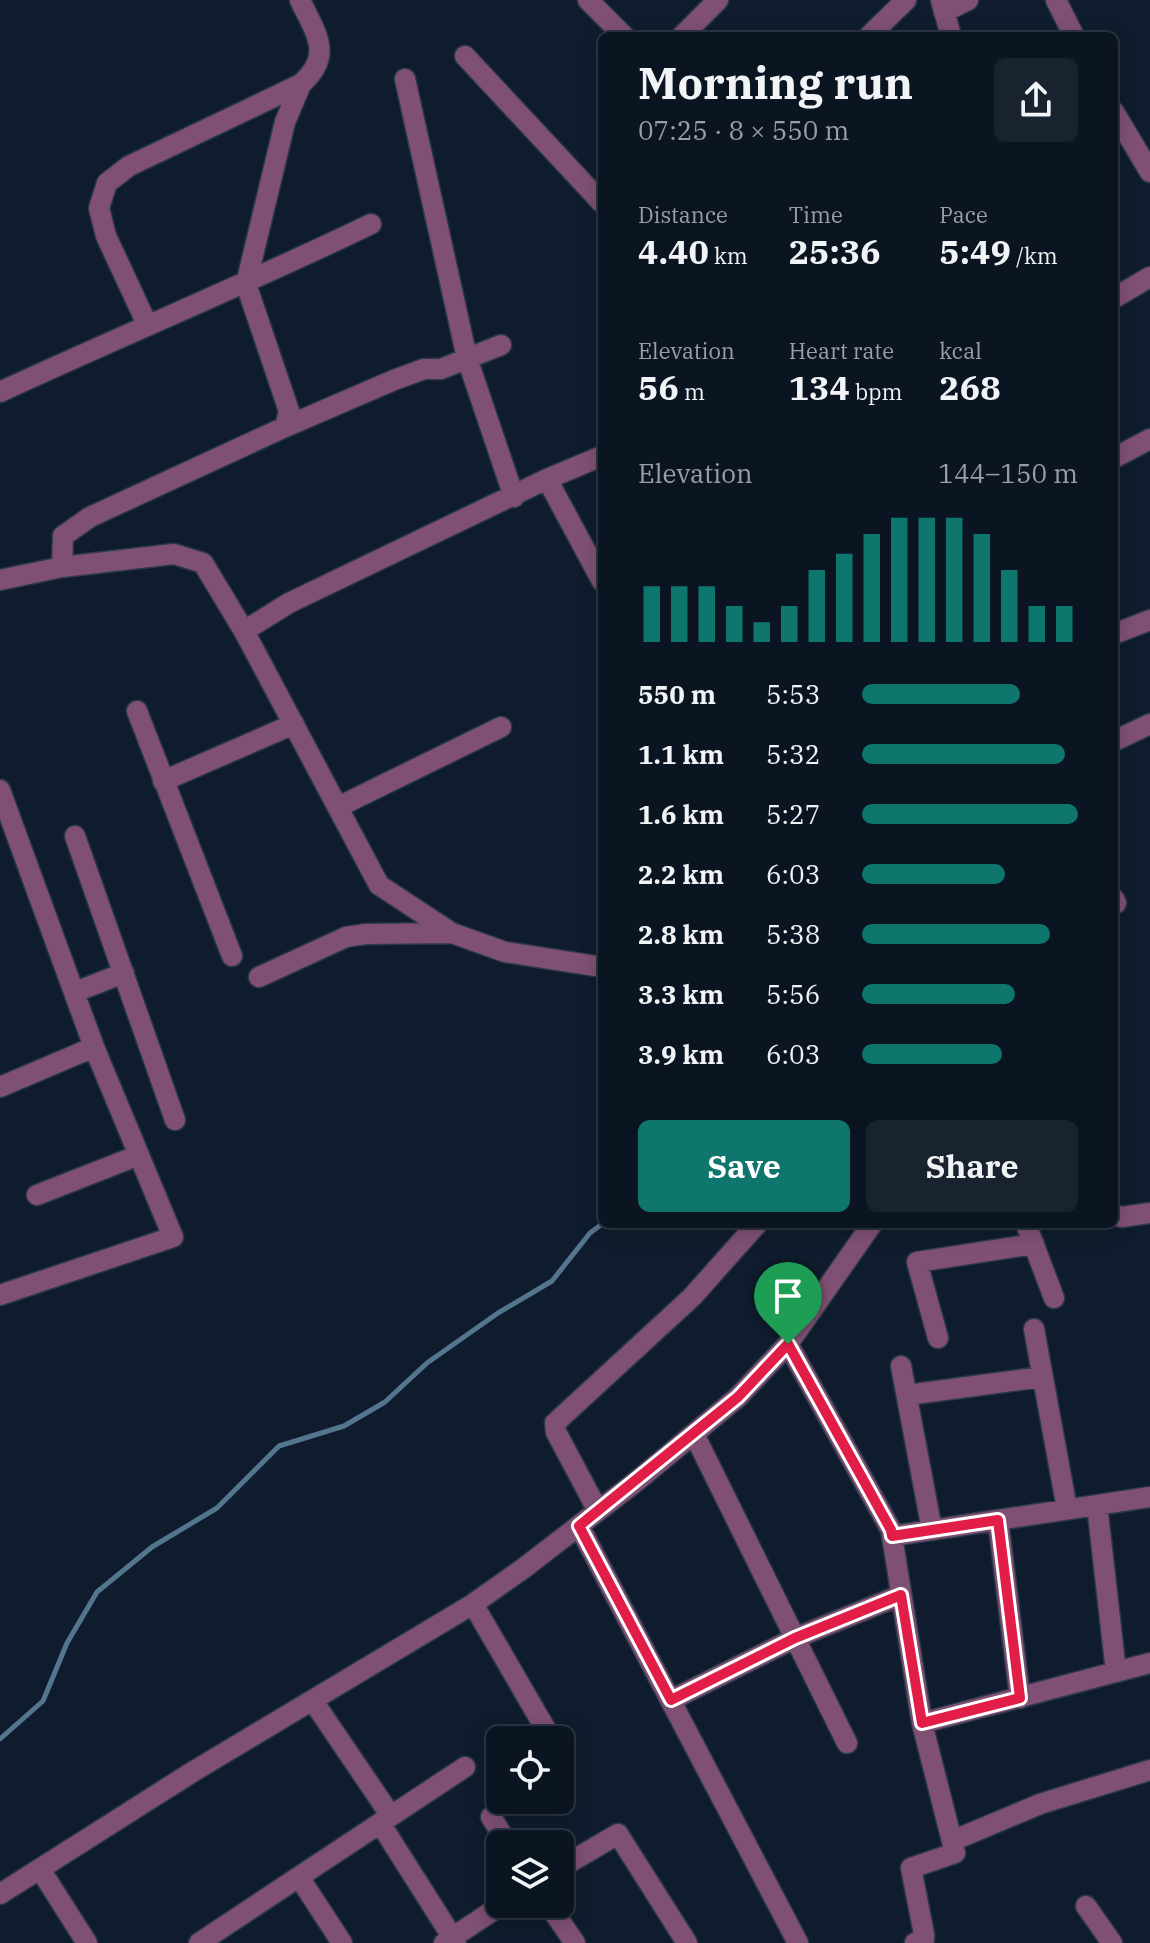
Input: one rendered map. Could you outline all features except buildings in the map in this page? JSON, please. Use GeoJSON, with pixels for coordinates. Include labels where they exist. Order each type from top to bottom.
{"type":"FeatureCollection","features":[{"type":"Feature","properties":{"kind":"street"},"geometry":{"type":"LineString","coordinates":[[147,324],[106,236],[99,208],[107,183],[129,166],[301,84],[315,72],[321,59],[316,35],[300,0]]}},
{"type":"Feature","properties":{"kind":"street"},"geometry":{"type":"LineString","coordinates":[[588,0],[620,32]]}},
{"type":"Feature","properties":{"kind":"street"},"geometry":{"type":"LineString","coordinates":[[686,32],[718,0]]}},
{"type":"Feature","properties":{"kind":"street"},"geometry":{"type":"LineString","coordinates":[[873,32],[906,0]]}},
{"type":"Feature","properties":{"kind":"street"},"geometry":{"type":"LineString","coordinates":[[950,32],[942,6],[968,0]]}},
{"type":"Feature","properties":{"kind":"street"},"geometry":{"type":"LineString","coordinates":[[1056,0],[1072,32]]}},
{"type":"Feature","properties":{"kind":"street"},"geometry":{"type":"LineString","coordinates":[[465,56],[598,199]]}},
{"type":"Feature","properties":{"kind":"street"},"geometry":{"type":"LineString","coordinates":[[405,79],[467,358],[514,497]]}},
{"type":"Feature","properties":{"kind":"street"},"geometry":{"type":"LineString","coordinates":[[285,427],[289,411],[246,284],[285,122],[301,84]]}},
{"type":"Feature","properties":{"kind":"street"},"geometry":{"type":"LineString","coordinates":[[1118,119],[1150,172]]}},
{"type":"Feature","properties":{"kind":"street"},"geometry":{"type":"LineString","coordinates":[[0,392],[147,324],[246,284],[371,224]]}},
{"type":"Feature","properties":{"kind":"street"},"geometry":{"type":"LineString","coordinates":[[1118,296],[1150,277]]}},
{"type":"Feature","properties":{"kind":"street"},"geometry":{"type":"LineString","coordinates":[[62,567],[63,536],[90,517],[394,380],[424,369],[441,369],[501,345]]}},
{"type":"Feature","properties":{"kind":"street"},"geometry":{"type":"LineString","coordinates":[[1118,456],[1150,439]]}},
{"type":"Feature","properties":{"kind":"street"},"geometry":{"type":"LineString","coordinates":[[244,631],[289,603],[547,479],[598,458]]}},
{"type":"Feature","properties":{"kind":"street"},"geometry":{"type":"LineString","coordinates":[[547,479],[598,574]]}},
{"type":"Feature","properties":{"kind":"street"},"geometry":{"type":"LineString","coordinates":[[0,580],[62,567],[174,554],[203,563],[244,631],[379,885],[452,933],[505,952],[598,966]]}},
{"type":"Feature","properties":{"kind":"street"},"geometry":{"type":"LineString","coordinates":[[1118,633],[1147,628]]}},
{"type":"Feature","properties":{"kind":"street"},"geometry":{"type":"LineString","coordinates":[[137,711],[232,956]]}},
{"type":"Feature","properties":{"kind":"street"},"geometry":{"type":"LineString","coordinates":[[163,781],[294,724]]}},
{"type":"Feature","properties":{"kind":"street"},"geometry":{"type":"LineString","coordinates":[[1118,739],[1150,724]]}},
{"type":"Feature","properties":{"kind":"street"},"geometry":{"type":"LineString","coordinates":[[338,807],[501,727]]}},
{"type":"Feature","properties":{"kind":"street"},"geometry":{"type":"LineString","coordinates":[[0,790],[94,1047],[173,1237],[0,1294]]}},
{"type":"Feature","properties":{"kind":"street"},"geometry":{"type":"LineString","coordinates":[[75,836],[175,1120]]}},
{"type":"Feature","properties":{"kind":"street"},"geometry":{"type":"LineString","coordinates":[[259,977],[346,937],[452,933]]}},
{"type":"Feature","properties":{"kind":"street"},"geometry":{"type":"LineString","coordinates":[[75,992],[124,973]]}},
{"type":"Feature","properties":{"kind":"street"},"geometry":{"type":"LineString","coordinates":[[0,1087],[94,1047]]}},
{"type":"Feature","properties":{"kind":"street"},"geometry":{"type":"LineString","coordinates":[[37,1195],[139,1155]]}},
{"type":"Feature","properties":{"kind":"street"},"geometry":{"type":"LineString","coordinates":[[1118,1216],[1150,1213]]}},
{"type":"Feature","properties":{"kind":"street"},"geometry":{"type":"LineString","coordinates":[[598,1511],[556,1432],[555,1423],[692,1297],[753,1228]]}},
{"type":"Feature","properties":{"kind":"street"},"geometry":{"type":"LineString","coordinates":[[0,1894],[194,1771],[473,1604],[579,1526],[738,1397],[788,1344],[869,1228]]}},
{"type":"Feature","properties":{"kind":"street"},"geometry":{"type":"LineString","coordinates":[[1028,1228],[1054,1298]]}},
{"type":"Feature","properties":{"kind":"street"},"geometry":{"type":"LineString","coordinates":[[938,1338],[917,1262],[1034,1244]]}},
{"type":"Feature","properties":{"kind":"street"},"geometry":{"type":"LineString","coordinates":[[1034,1329],[1067,1509]]}},
{"type":"Feature","properties":{"kind":"street"},"geometry":{"type":"LineString","coordinates":[[788,1344],[891,1530],[922,1723],[955,1853],[911,1868],[924,1934],[924,1939],[915,1943]]}},
{"type":"Feature","properties":{"kind":"street"},"geometry":{"type":"LineString","coordinates":[[901,1366],[932,1530]]}},
{"type":"Feature","properties":{"kind":"street"},"geometry":{"type":"LineString","coordinates":[[907,1395],[1042,1377]]}},
{"type":"Feature","properties":{"kind":"street"},"geometry":{"type":"LineString","coordinates":[[694,1434],[847,1743]]}},
{"type":"Feature","properties":{"kind":"street"},"geometry":{"type":"LineString","coordinates":[[892,1536],[1150,1497]]}},
{"type":"Feature","properties":{"kind":"street"},"geometry":{"type":"LineString","coordinates":[[1097,1505],[1116,1672]]}},
{"type":"Feature","properties":{"kind":"street"},"geometry":{"type":"LineString","coordinates":[[998,1520],[1020,1698]]}},
{"type":"Feature","properties":{"kind":"street"},"geometry":{"type":"LineString","coordinates":[[579,1526],[798,1943]]}},
{"type":"Feature","properties":{"kind":"street"},"geometry":{"type":"LineString","coordinates":[[671,1700],[795,1638],[901,1595]]}},
{"type":"Feature","properties":{"kind":"street"},"geometry":{"type":"LineString","coordinates":[[473,1604],[544,1726]]}},
{"type":"Feature","properties":{"kind":"street"},"geometry":{"type":"LineString","coordinates":[[922,1723],[1150,1663]]}},
{"type":"Feature","properties":{"kind":"street"},"geometry":{"type":"LineString","coordinates":[[313,1701],[386,1820],[451,1941],[486,1916]]}},
{"type":"Feature","properties":{"kind":"street"},"geometry":{"type":"LineString","coordinates":[[199,1943],[465,1767]]}},
{"type":"Feature","properties":{"kind":"street"},"geometry":{"type":"LineString","coordinates":[[952,1841],[1040,1804],[1150,1770]]}},
{"type":"Feature","properties":{"kind":"street"},"geometry":{"type":"LineString","coordinates":[[491,1817],[499,1830]]}},
{"type":"Feature","properties":{"kind":"street"},"geometry":{"type":"LineString","coordinates":[[574,1860],[618,1834],[687,1943]]}},
{"type":"Feature","properties":{"kind":"street"},"geometry":{"type":"LineString","coordinates":[[40,1869],[87,1943]]}},
{"type":"Feature","properties":{"kind":"street"},"geometry":{"type":"LineString","coordinates":[[299,1877],[342,1943]]}},
{"type":"Feature","properties":{"kind":"street"},"geometry":{"type":"LineString","coordinates":[[1086,1906],[1112,1943]]}},
{"type":"Feature","properties":{"kind":"street"},"geometry":{"type":"LineString","coordinates":[[558,1918],[575,1943]]}},
{"type":"Feature","properties":{"kind":"waterway"},"geometry":{"type":"LineString","coordinates":[[0,1739],[43,1701],[67,1643],[97,1592],[152,1547],[217,1508],[279,1446],[344,1426],[385,1402],[427,1363],[498,1313],[552,1281],[598,1227]]}},
{"type":"Feature","properties":{"kind":"route"},"geometry":{"type":"LineString","coordinates":[[788,1344],[892,1536],[998,1520],[1020,1698],[922,1723],[901,1595],[795,1638],[671,1700],[579,1526],[738,1397],[788,1344]]}}]}
